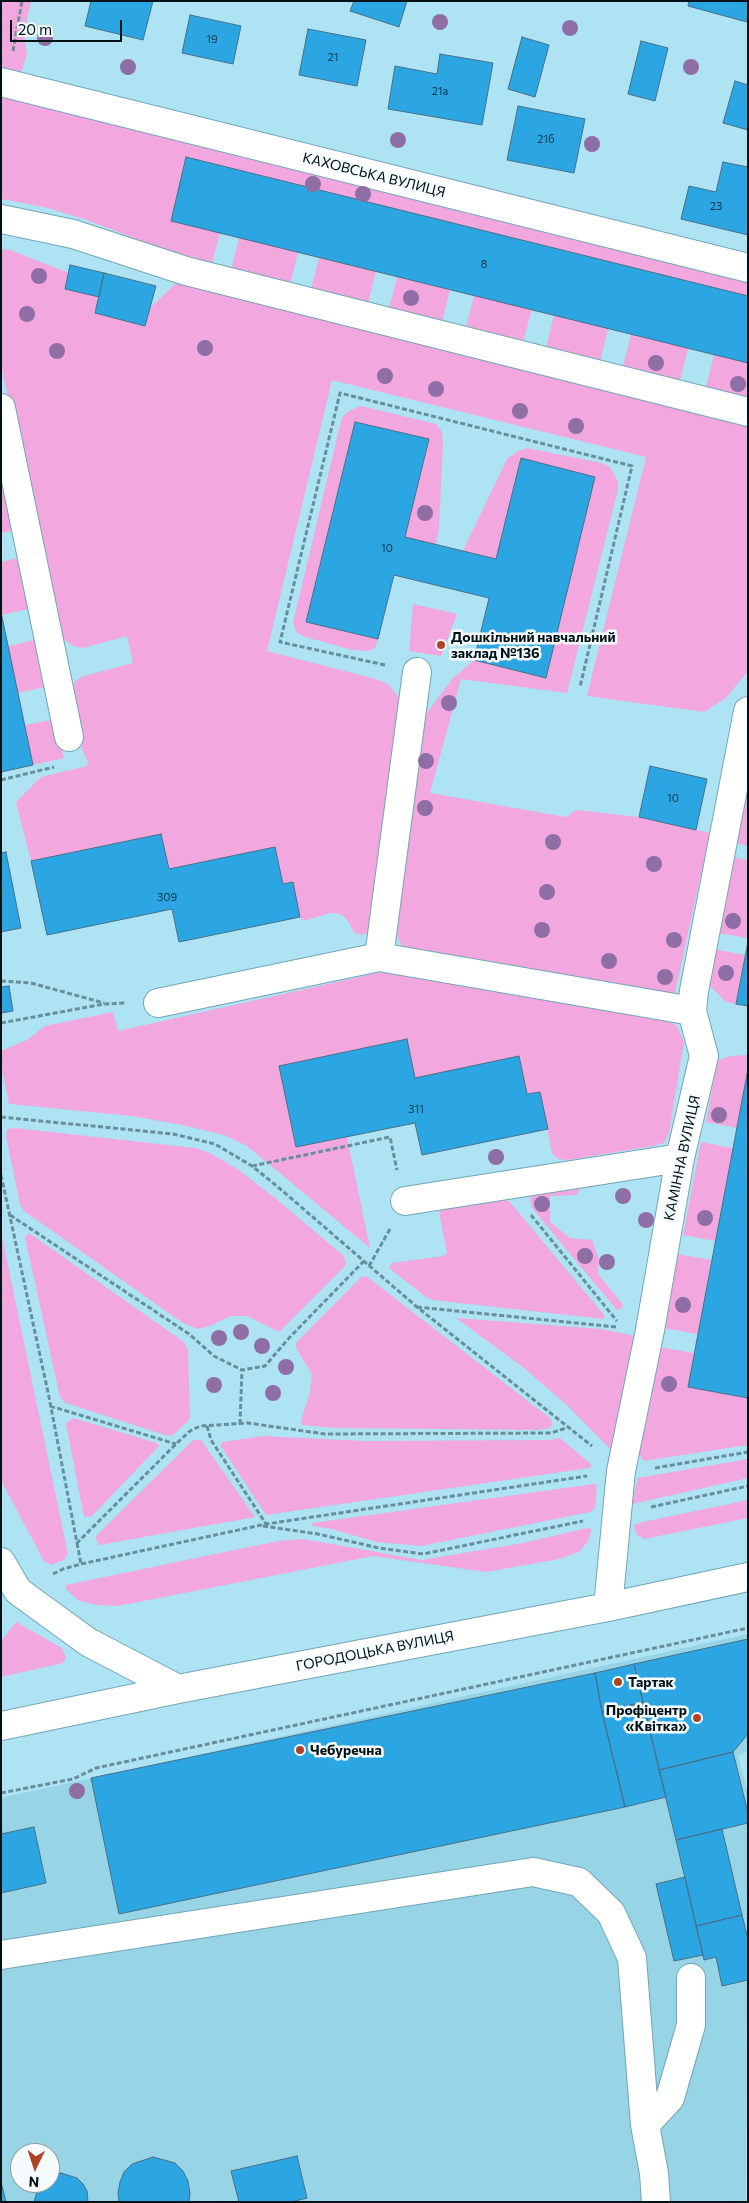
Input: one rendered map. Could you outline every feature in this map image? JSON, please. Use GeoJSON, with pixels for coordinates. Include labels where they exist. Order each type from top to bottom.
{"type":"FeatureCollection","features":[{"type":"Feature","properties":{"kind":"street","name":"КАХОВСЬКА ВУЛИЦЯ"},"geometry":{"type":"LineString","coordinates":[[4,82],[748,268]]}},
{"type":"Feature","properties":{"kind":"street"},"geometry":{"type":"LineString","coordinates":[[1,219],[73,234],[186,271],[748,412]]}},
{"type":"Feature","properties":{"kind":"street"},"geometry":{"type":"LineString","coordinates":[[1,408],[69,737]]}},
{"type":"Feature","properties":{"kind":"street"},"geometry":{"type":"LineString","coordinates":[[379,957],[416,672]]}},
{"type":"Feature","properties":{"kind":"street","name":"КАМІННА ВУЛИЦЯ"},"geometry":{"type":"LineString","coordinates":[[608,1607],[621,1471],[650,1330],[680,1158],[704,1056],[692,1011],[694,991],[748,711]]}},
{"type":"Feature","properties":{"kind":"street"},"geometry":{"type":"LineString","coordinates":[[158,1003],[379,957],[692,1011]]}},
{"type":"Feature","properties":{"kind":"street"},"geometry":{"type":"LineString","coordinates":[[405,1202],[680,1158]]}},
{"type":"Feature","properties":{"kind":"street"},"geometry":{"type":"LineString","coordinates":[[1,1562],[18,1591],[88,1642],[178,1689]]}},
{"type":"Feature","properties":{"kind":"street","name":"ГОРОДОЦЬКА ВУЛИЦЯ"},"geometry":{"type":"LineString","coordinates":[[1,1726],[178,1689],[608,1607],[748,1576]]}},
{"type":"Feature","properties":{"kind":"street"},"geometry":{"type":"LineString","coordinates":[[1,1955],[533,1872],[579,1882],[611,1913],[632,1958],[645,2125],[654,2173],[656,2202]]}},
{"type":"Feature","properties":{"kind":"street"},"geometry":{"type":"LineString","coordinates":[[645,2125],[670,2098],[691,2025],[691,1978]]}},
{"type":"Feature","properties":{"kind":"path"},"geometry":{"type":"LineString","coordinates":[[4,82],[22,1]]}},
{"type":"Feature","properties":{"kind":"path"},"geometry":{"type":"LineString","coordinates":[[416,672],[280,642],[340,393],[632,466],[580,687]]}},
{"type":"Feature","properties":{"kind":"path"},"geometry":{"type":"LineString","coordinates":[[1,780],[70,762],[69,737]]}},
{"type":"Feature","properties":{"kind":"path"},"geometry":{"type":"LineString","coordinates":[[1,981],[31,983],[104,1004],[1,1024]]}},
{"type":"Feature","properties":{"kind":"path"},"geometry":{"type":"LineString","coordinates":[[1,1117],[173,1134],[215,1144],[252,1166],[417,1307],[569,1427],[621,1471]]}},
{"type":"Feature","properties":{"kind":"path"},"geometry":{"type":"LineString","coordinates":[[252,1166],[390,1137],[405,1202],[369,1266]]}},
{"type":"Feature","properties":{"kind":"path"},"geometry":{"type":"LineString","coordinates":[[1,1177],[50,1406],[81,1564]]}},
{"type":"Feature","properties":{"kind":"path"},"geometry":{"type":"LineString","coordinates":[[417,1307],[622,1328],[507,1185]]}},
{"type":"Feature","properties":{"kind":"path"},"geometry":{"type":"LineString","coordinates":[[10,1214],[189,1334],[214,1356],[242,1370],[265,1366],[288,1338],[364,1261]]}},
{"type":"Feature","properties":{"kind":"path"},"geometry":{"type":"LineString","coordinates":[[240,1424],[242,1370]]}},
{"type":"Feature","properties":{"kind":"path"},"geometry":{"type":"LineString","coordinates":[[50,1406],[176,1444]]}},
{"type":"Feature","properties":{"kind":"path"},"geometry":{"type":"LineString","coordinates":[[77,1543],[176,1444],[190,1431],[200,1426],[248,1424],[325,1434],[551,1433],[569,1427]]}},
{"type":"Feature","properties":{"kind":"path"},"geometry":{"type":"LineString","coordinates":[[207,1426],[211,1440],[266,1524]]}},
{"type":"Feature","properties":{"kind":"path"},"geometry":{"type":"LineString","coordinates":[[64,1569],[266,1524],[621,1471],[645,1470],[748,1452]]}},
{"type":"Feature","properties":{"kind":"path"},"geometry":{"type":"LineString","coordinates":[[644,1508],[748,1486]]}},
{"type":"Feature","properties":{"kind":"path"},"geometry":{"type":"LineString","coordinates":[[259,1526],[318,1534],[378,1548],[423,1554],[584,1521]]}},
{"type":"Feature","properties":{"kind":"path"},"geometry":{"type":"LineString","coordinates":[[1,1794],[73,1779],[96,1768],[748,1628]]}},
{"type":"Feature","properties":{"kind":"shaded area"},"geometry":{"type":"Polygon","coordinates":[[[1,1],[31,1],[24,35],[27,55],[20,75],[1,70],[1,1]]]}},
{"type":"Feature","properties":{"kind":"shaded area"},"geometry":{"type":"Polygon","coordinates":[[[1,92],[748,277],[748,296],[186,157],[171,220],[220,233],[211,267],[84,219],[44,207],[1,199],[1,92]]]}},
{"type":"Feature","properties":{"kind":"shaded area"},"geometry":{"type":"Polygon","coordinates":[[[239,237],[298,252],[289,289],[230,274],[239,237]]]}},
{"type":"Feature","properties":{"kind":"shaded area"},"geometry":{"type":"Polygon","coordinates":[[[1,249],[10,250],[69,273],[65,289],[99,297],[95,313],[145,326],[150,308],[174,285],[184,281],[748,419],[748,671],[726,698],[704,712],[587,696],[646,457],[332,380],[267,651],[376,679],[389,685],[400,699],[374,930],[362,935],[354,932],[346,918],[340,914],[330,913],[304,921],[300,917],[293,882],[283,884],[275,847],[169,869],[161,834],[31,861],[16,802],[41,777],[87,766],[88,762],[82,749],[72,693],[75,681],[84,676],[133,663],[127,636],[83,648],[73,646],[64,639],[59,631],[1,365],[1,249]]]}},
{"type":"Feature","properties":{"kind":"shaded area"},"geometry":{"type":"Polygon","coordinates":[[[319,257],[376,271],[367,308],[310,294],[319,257]]]}},
{"type":"Feature","properties":{"kind":"shaded area"},"geometry":{"type":"Polygon","coordinates":[[[397,277],[450,290],[441,326],[388,313],[397,277]]]}},
{"type":"Feature","properties":{"kind":"shaded area"},"geometry":{"type":"Polygon","coordinates":[[[474,295],[532,309],[522,346],[465,332],[474,295]]]}},
{"type":"Feature","properties":{"kind":"shaded area"},"geometry":{"type":"Polygon","coordinates":[[[554,315],[608,329],[599,365],[545,352],[554,315]]]}},
{"type":"Feature","properties":{"kind":"shaded area"},"geometry":{"type":"Polygon","coordinates":[[[631,334],[688,348],[679,385],[622,370],[631,334]]]}},
{"type":"Feature","properties":{"kind":"shaded area"},"geometry":{"type":"Polygon","coordinates":[[[714,355],[748,363],[748,402],[705,391],[714,355]]]}},
{"type":"Feature","properties":{"kind":"shaded area"},"geometry":{"type":"Polygon","coordinates":[[[361,406],[436,424],[442,432],[443,444],[439,528],[436,545],[405,537],[429,440],[355,422],[307,622],[378,639],[375,648],[368,651],[352,650],[302,636],[296,631],[293,623],[342,417],[349,411],[361,406]]]}},
{"type":"Feature","properties":{"kind":"shaded area"},"geometry":{"type":"Polygon","coordinates":[[[527,448],[602,463],[610,467],[618,481],[618,489],[567,693],[461,679],[430,793],[566,817],[576,810],[639,817],[710,833],[674,997],[404,949],[395,933],[420,731],[426,714],[453,678],[474,660],[546,678],[595,477],[521,459],[496,559],[463,551],[507,459],[518,451],[527,448]]]}},
{"type":"Feature","properties":{"kind":"shaded area"},"geometry":{"type":"Polygon","coordinates":[[[6,479],[16,530],[1,533],[1,480],[6,479]]]}},
{"type":"Feature","properties":{"kind":"shaded area"},"geometry":{"type":"Polygon","coordinates":[[[22,557],[33,608],[2,615],[1,562],[22,557]]]}},
{"type":"Feature","properties":{"kind":"shaded area"},"geometry":{"type":"Polygon","coordinates":[[[413,604],[457,614],[441,656],[409,651],[413,604]]]}},
{"type":"Feature","properties":{"kind":"shaded area"},"geometry":{"type":"Polygon","coordinates":[[[39,639],[49,686],[18,693],[8,646],[39,639]]]}},
{"type":"Feature","properties":{"kind":"shaded area"},"geometry":{"type":"Polygon","coordinates":[[[56,719],[64,758],[33,765],[25,725],[56,719]]]}},
{"type":"Feature","properties":{"kind":"shaded area"},"geometry":{"type":"Polygon","coordinates":[[[748,770],[748,846],[734,843],[748,770]]]}},
{"type":"Feature","properties":{"kind":"shaded area"},"geometry":{"type":"Polygon","coordinates":[[[732,857],[748,860],[748,938],[718,933],[732,857]]]}},
{"type":"Feature","properties":{"kind":"shaded area"},"geometry":{"type":"Polygon","coordinates":[[[713,949],[745,955],[736,1004],[726,1002],[709,985],[708,977],[713,949]]]}},
{"type":"Feature","properties":{"kind":"shaded area"},"geometry":{"type":"Polygon","coordinates":[[[386,971],[664,1018],[677,1026],[684,1042],[669,1133],[664,1143],[567,1160],[558,1159],[552,1153],[540,1092],[527,1094],[415,1078],[280,1066],[296,1147],[347,1137],[370,1248],[247,1146],[224,1135],[132,1116],[9,1104],[1,1065],[1,1051],[27,1040],[45,1026],[113,1012],[118,1031],[386,971]]]}},
{"type":"Feature","properties":{"kind":"shaded area"},"geometry":{"type":"Polygon","coordinates":[[[748,1055],[748,1069],[737,1128],[706,1122],[717,1063],[721,1059],[731,1056],[748,1055]]]}},
{"type":"Feature","properties":{"kind":"shaded area"},"geometry":{"type":"Polygon","coordinates":[[[15,1128],[195,1148],[210,1153],[239,1170],[276,1199],[344,1256],[346,1265],[279,1332],[247,1316],[230,1316],[210,1326],[198,1329],[183,1323],[24,1211],[20,1204],[6,1136],[7,1129],[15,1128]]]}},
{"type":"Feature","properties":{"kind":"shaded area"},"geometry":{"type":"Polygon","coordinates":[[[701,1142],[733,1148],[715,1241],[683,1235],[701,1142]]]}},
{"type":"Feature","properties":{"kind":"shaded area"},"geometry":{"type":"Polygon","coordinates":[[[576,1184],[580,1188],[577,1195],[550,1196],[550,1222],[570,1238],[592,1240],[599,1259],[598,1274],[623,1305],[621,1309],[617,1310],[532,1208],[530,1198],[538,1192],[576,1184]]]}},
{"type":"Feature","properties":{"kind":"shaded area"},"geometry":{"type":"Polygon","coordinates":[[[500,1197],[509,1201],[605,1316],[603,1319],[433,1300],[426,1297],[389,1268],[392,1263],[443,1256],[447,1253],[439,1212],[443,1208],[500,1197]]]}},
{"type":"Feature","properties":{"kind":"shaded area"},"geometry":{"type":"Polygon","coordinates":[[[1,1232],[68,1554],[64,1560],[51,1565],[44,1561],[1,1480],[1,1232]]]}},
{"type":"Feature","properties":{"kind":"shaded area"},"geometry":{"type":"Polygon","coordinates":[[[29,1233],[184,1342],[188,1350],[190,1418],[173,1435],[168,1436],[66,1403],[60,1397],[25,1237],[29,1233]]]}},
{"type":"Feature","properties":{"kind":"shaded area"},"geometry":{"type":"Polygon","coordinates":[[[677,1254],[711,1260],[698,1334],[663,1328],[677,1254]]]}},
{"type":"Feature","properties":{"kind":"shaded area"},"geometry":{"type":"Polygon","coordinates":[[[366,1276],[551,1419],[552,1424],[550,1428],[537,1430],[337,1428],[301,1425],[310,1392],[312,1374],[296,1348],[296,1343],[361,1277],[366,1276]]]}},
{"type":"Feature","properties":{"kind":"shaded area"},"geometry":{"type":"Polygon","coordinates":[[[456,1318],[601,1329],[635,1336],[614,1453],[568,1406],[524,1368],[456,1318]]]}},
{"type":"Feature","properties":{"kind":"shaded area"},"geometry":{"type":"Polygon","coordinates":[[[659,1347],[694,1353],[688,1387],[748,1398],[748,1445],[643,1461],[638,1451],[659,1347]]]}},
{"type":"Feature","properties":{"kind":"shaded area"},"geometry":{"type":"Polygon","coordinates":[[[73,1418],[157,1443],[159,1446],[92,1516],[84,1517],[66,1424],[73,1418]]]}},
{"type":"Feature","properties":{"kind":"shaded area"},"geometry":{"type":"Polygon","coordinates":[[[262,1436],[364,1441],[550,1440],[560,1438],[592,1465],[589,1468],[266,1515],[220,1445],[223,1442],[262,1436]]]}},
{"type":"Feature","properties":{"kind":"shaded area"},"geometry":{"type":"Polygon","coordinates":[[[193,1440],[201,1440],[255,1517],[99,1545],[95,1537],[193,1440]]]}},
{"type":"Feature","properties":{"kind":"shaded area"},"geometry":{"type":"Polygon","coordinates":[[[748,1459],[748,1478],[632,1504],[638,1478],[748,1459]]]}},
{"type":"Feature","properties":{"kind":"shaded area"},"geometry":{"type":"Polygon","coordinates":[[[594,1484],[597,1486],[595,1508],[590,1512],[421,1546],[376,1542],[332,1529],[313,1526],[312,1523],[594,1484]]]}},
{"type":"Feature","properties":{"kind":"shaded area"},"geometry":{"type":"Polygon","coordinates":[[[748,1500],[748,1518],[644,1539],[636,1534],[634,1525],[643,1522],[748,1500]]]}},
{"type":"Feature","properties":{"kind":"shaded area"},"geometry":{"type":"Polygon","coordinates":[[[587,1528],[592,1529],[588,1541],[579,1552],[559,1559],[486,1572],[373,1556],[118,1606],[98,1605],[79,1601],[66,1589],[66,1585],[278,1541],[303,1539],[422,1560],[523,1543],[587,1528]]]}},
{"type":"Feature","properties":{"kind":"shaded area"},"geometry":{"type":"Polygon","coordinates":[[[16,1622],[62,1648],[66,1658],[63,1663],[1,1677],[1,1641],[16,1622]]]}},
{"type":"Feature","properties":{"kind":"shaded area"},"geometry":{"type":"Polygon","coordinates":[[[748,1634],[748,1750],[738,1756],[748,1793],[746,2202],[1,2202],[1,1798],[748,1634]]]}},
{"type":"Feature","properties":{"kind":"building"},"geometry":{"type":"Polygon","coordinates":[[[91,1],[153,1],[143,40],[85,26],[91,1]]]}},
{"type":"Feature","properties":{"kind":"building"},"geometry":{"type":"Polygon","coordinates":[[[354,1],[407,1],[399,27],[350,11],[354,1]]]}},
{"type":"Feature","properties":{"kind":"building"},"geometry":{"type":"Polygon","coordinates":[[[689,1],[748,1],[747,22],[688,6],[689,1]]]}},
{"type":"Feature","properties":{"kind":"building"},"geometry":{"type":"Polygon","coordinates":[[[190,15],[241,26],[233,64],[182,53],[190,15]]]}},
{"type":"Feature","properties":{"kind":"building"},"geometry":{"type":"Polygon","coordinates":[[[308,29],[366,40],[357,86],[299,75],[308,29]]]}},
{"type":"Feature","properties":{"kind":"building"},"geometry":{"type":"Polygon","coordinates":[[[522,37],[549,45],[535,97],[508,89],[522,37]]]}},
{"type":"Feature","properties":{"kind":"building"},"geometry":{"type":"Polygon","coordinates":[[[641,41],[668,48],[655,101],[628,94],[641,41]]]}},
{"type":"Feature","properties":{"kind":"building"},"geometry":{"type":"Polygon","coordinates":[[[440,54],[493,63],[482,125],[388,109],[395,66],[437,74],[440,54]]]}},
{"type":"Feature","properties":{"kind":"building"},"geometry":{"type":"Polygon","coordinates":[[[735,81],[748,85],[748,130],[723,123],[735,81]]]}},
{"type":"Feature","properties":{"kind":"building"},"geometry":{"type":"Polygon","coordinates":[[[518,106],[585,119],[574,173],[507,160],[518,106]]]}},
{"type":"Feature","properties":{"kind":"building"},"geometry":{"type":"Polygon","coordinates":[[[186,157],[748,296],[748,363],[171,221],[186,157]]]}},
{"type":"Feature","properties":{"kind":"building"},"geometry":{"type":"Polygon","coordinates":[[[723,162],[748,167],[748,235],[681,219],[689,186],[716,192],[723,162]]]}},
{"type":"Feature","properties":{"kind":"building"},"geometry":{"type":"Polygon","coordinates":[[[70,265],[104,273],[99,297],[65,289],[70,265]]]}},
{"type":"Feature","properties":{"kind":"building"},"geometry":{"type":"Polygon","coordinates":[[[104,273],[156,286],[145,326],[95,313],[104,273]]]}},
{"type":"Feature","properties":{"kind":"building"},"geometry":{"type":"Polygon","coordinates":[[[355,422],[429,439],[405,537],[496,559],[521,458],[595,477],[546,678],[474,660],[489,598],[394,575],[378,639],[306,622],[355,422]]]}},
{"type":"Feature","properties":{"kind":"building"},"geometry":{"type":"Polygon","coordinates":[[[1,612],[33,765],[1,772],[1,612]]]}},
{"type":"Feature","properties":{"kind":"building"},"geometry":{"type":"Polygon","coordinates":[[[650,766],[707,779],[696,830],[639,817],[650,766]]]}},
{"type":"Feature","properties":{"kind":"building"},"geometry":{"type":"Polygon","coordinates":[[[161,834],[169,869],[275,847],[283,884],[293,882],[300,917],[179,942],[172,909],[47,935],[31,861],[161,834]]]}},
{"type":"Feature","properties":{"kind":"building"},"geometry":{"type":"Polygon","coordinates":[[[6,852],[21,928],[1,932],[1,853],[6,852]]]}},
{"type":"Feature","properties":{"kind":"building"},"geometry":{"type":"Polygon","coordinates":[[[748,942],[748,1006],[736,1004],[748,942]]]}},
{"type":"Feature","properties":{"kind":"building"},"geometry":{"type":"Polygon","coordinates":[[[9,986],[13,1011],[1,1013],[1,987],[9,986]]]}},
{"type":"Feature","properties":{"kind":"building"},"geometry":{"type":"Polygon","coordinates":[[[407,1039],[415,1078],[519,1056],[527,1094],[540,1092],[548,1129],[422,1155],[415,1123],[296,1147],[279,1066],[407,1039]]]}},
{"type":"Feature","properties":{"kind":"building"},"geometry":{"type":"Polygon","coordinates":[[[748,1069],[748,1398],[688,1387],[748,1069]]]}},
{"type":"Feature","properties":{"kind":"building","name":"Профіцентр «Квітка»"},"geometry":{"type":"Polygon","coordinates":[[[748,1639],[748,1734],[733,1752],[659,1770],[634,1664],[748,1639]]]}},
{"type":"Feature","properties":{"kind":"building"},"geometry":{"type":"Polygon","coordinates":[[[634,1664],[643,1702],[602,1712],[595,1673],[634,1664]]]}},
{"type":"Feature","properties":{"kind":"building"},"geometry":{"type":"Polygon","coordinates":[[[595,1673],[602,1712],[625,1807],[119,1914],[91,1778],[595,1673]]]}},
{"type":"Feature","properties":{"kind":"building"},"geometry":{"type":"Polygon","coordinates":[[[643,1702],[666,1797],[625,1807],[602,1712],[643,1702]]]}},
{"type":"Feature","properties":{"kind":"building"},"geometry":{"type":"Polygon","coordinates":[[[733,1752],[748,1813],[748,1823],[676,1840],[659,1770],[733,1752]]]}},
{"type":"Feature","properties":{"kind":"building"},"geometry":{"type":"Polygon","coordinates":[[[34,1827],[46,1883],[1,1893],[1,1834],[34,1827]]]}},
{"type":"Feature","properties":{"kind":"building"},"geometry":{"type":"Polygon","coordinates":[[[722,1829],[742,1915],[696,1926],[676,1840],[722,1829]]]}},
{"type":"Feature","properties":{"kind":"building"},"geometry":{"type":"Polygon","coordinates":[[[685,1877],[703,1955],[674,1961],[656,1884],[685,1877]]]}},
{"type":"Feature","properties":{"kind":"building"},"geometry":{"type":"Polygon","coordinates":[[[742,1915],[748,1939],[748,1980],[722,1986],[716,1957],[704,1960],[696,1926],[742,1915]]]}},
{"type":"Feature","properties":{"kind":"building"},"geometry":{"type":"Polygon","coordinates":[[[297,2156],[307,2198],[291,2202],[239,2202],[231,2171],[297,2156]]]}},
{"type":"Feature","properties":{"kind":"building"},"geometry":{"type":"Polygon","coordinates":[[[153,2157],[175,2163],[183,2171],[188,2181],[189,2202],[119,2202],[118,2193],[124,2172],[132,2164],[153,2157]]]}},
{"type":"Feature","properties":{"kind":"building"},"geometry":{"type":"Polygon","coordinates":[[[60,2173],[77,2178],[83,2184],[87,2191],[88,2202],[34,2202],[37,2193],[60,2193],[60,2173]]]}},
{"type":"Feature","properties":{"kind":"building"},"geometry":{"type":"Polygon","coordinates":[[[1,2182],[6,2202],[1,2202],[1,2182]]]}},
{"type":"Feature","properties":{"kind":"place","name":"Дошкільний навчальний заклад №136"},"geometry":{"type":"Point","coordinates":[441,645]}},
{"type":"Feature","properties":{"kind":"place","name":"Тартак"},"geometry":{"type":"Point","coordinates":[618,1682]}},
{"type":"Feature","properties":{"kind":"place","name":"Профіцентр «Квітка»"},"geometry":{"type":"Point","coordinates":[697,1718]}},
{"type":"Feature","properties":{"kind":"place","name":"Чебуречна"},"geometry":{"type":"Point","coordinates":[300,1750]}}]}
